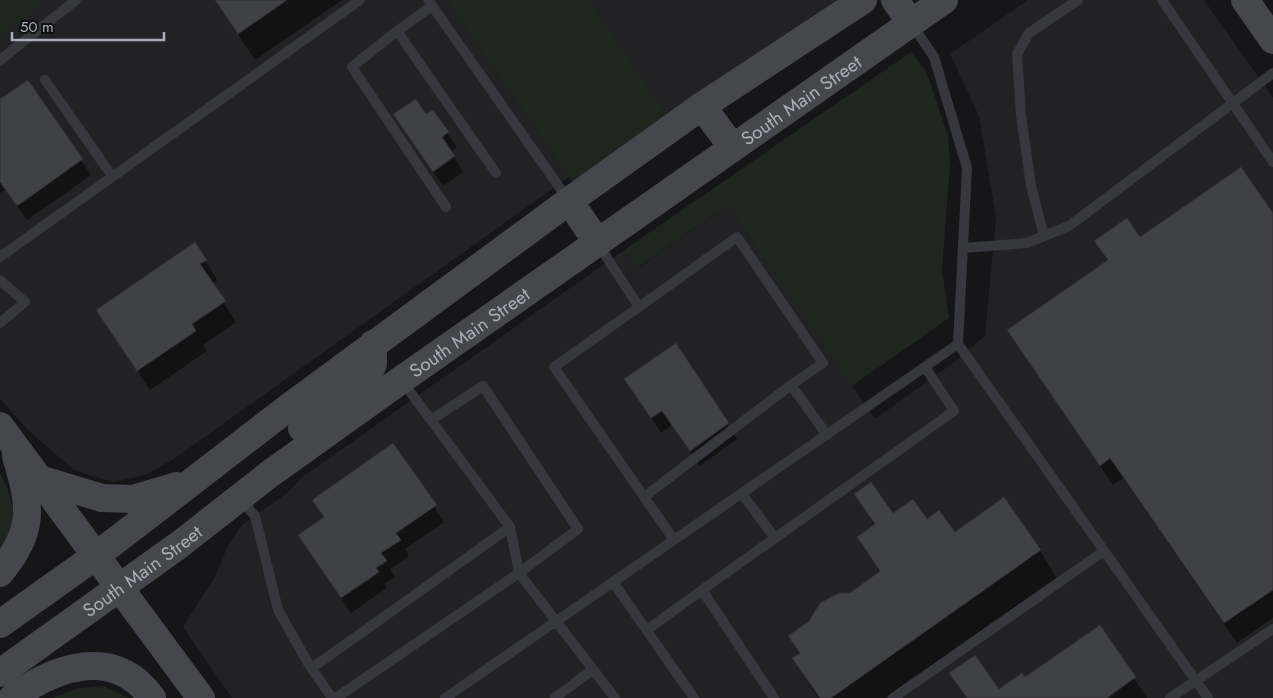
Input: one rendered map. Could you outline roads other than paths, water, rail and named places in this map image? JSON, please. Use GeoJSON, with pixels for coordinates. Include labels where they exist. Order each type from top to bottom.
{"type":"FeatureCollection","features":[{"type":"Feature","properties":{"kind":"main road","name":"South Main Street"},"geometry":{"type":"LineString","coordinates":[[0,624],[97,555],[373,344],[569,201],[702,106],[863,0]]}},
{"type":"Feature","properties":{"kind":"main road"},"geometry":{"type":"LineString","coordinates":[[895,0],[911,23]]}},
{"type":"Feature","properties":{"kind":"main road","name":"South Main Street"},"geometry":{"type":"LineString","coordinates":[[2,672],[120,587],[271,473],[401,380],[944,0]]}},
{"type":"Feature","properties":{"kind":"main road"},"geometry":{"type":"LineString","coordinates":[[1245,0],[1273,40]]}},
{"type":"Feature","properties":{"kind":"main road"},"geometry":{"type":"LineString","coordinates":[[702,106],[732,147]]}},
{"type":"Feature","properties":{"kind":"main road"},"geometry":{"type":"LineString","coordinates":[[569,201],[598,243]]}},
{"type":"Feature","properties":{"kind":"main road"},"geometry":{"type":"LineString","coordinates":[[271,473],[284,442],[366,379],[373,364],[373,344]]}},
{"type":"Feature","properties":{"kind":"main road"},"geometry":{"type":"LineString","coordinates":[[6,433],[201,698]]}},
{"type":"Feature","properties":{"kind":"main road"},"geometry":{"type":"LineString","coordinates":[[0,573],[18,548],[26,529],[29,510],[26,489],[6,433]]}},
{"type":"Feature","properties":{"kind":"main road"},"geometry":{"type":"LineString","coordinates":[[42,480],[102,498],[133,498],[192,481]]}},
{"type":"Feature","properties":{"kind":"main road"},"geometry":{"type":"LineString","coordinates":[[15,695],[59,671],[88,666],[120,672],[133,678],[152,698]]}},
{"type":"Feature","properties":{"kind":"lane"},"geometry":{"type":"LineString","coordinates":[[0,60],[76,0]]}},
{"type":"Feature","properties":{"kind":"lane"},"geometry":{"type":"LineString","coordinates":[[0,256],[360,0]]}},
{"type":"Feature","properties":{"kind":"lane"},"geometry":{"type":"LineString","coordinates":[[1044,236],[1031,186],[1022,124],[1017,54],[1029,33],[1078,0]]}},
{"type":"Feature","properties":{"kind":"lane"},"geometry":{"type":"LineString","coordinates":[[1162,0],[1273,162]]}},
{"type":"Feature","properties":{"kind":"lane"},"geometry":{"type":"LineString","coordinates":[[446,207],[352,66],[430,3],[569,201]]}},
{"type":"Feature","properties":{"kind":"lane"},"geometry":{"type":"LineString","coordinates":[[911,23],[934,57],[967,168],[958,344],[1208,698]]}},
{"type":"Feature","properties":{"kind":"lane"},"geometry":{"type":"LineString","coordinates":[[397,31],[496,173]]}},
{"type":"Feature","properties":{"kind":"lane"},"geometry":{"type":"LineString","coordinates":[[963,248],[1027,242],[1068,226],[1273,73]]}},
{"type":"Feature","properties":{"kind":"lane"},"geometry":{"type":"LineString","coordinates":[[45,80],[112,176]]}},
{"type":"Feature","properties":{"kind":"lane"},"geometry":{"type":"LineString","coordinates":[[644,497],[791,385],[823,363],[737,237],[554,367],[644,497],[674,540]]}},
{"type":"Feature","properties":{"kind":"lane"},"geometry":{"type":"LineString","coordinates":[[598,243],[639,307]]}},
{"type":"Feature","properties":{"kind":"lane"},"geometry":{"type":"LineString","coordinates":[[0,280],[25,302],[0,323]]}},
{"type":"Feature","properties":{"kind":"lane"},"geometry":{"type":"LineString","coordinates":[[446,698],[958,344]]}},
{"type":"Feature","properties":{"kind":"lane"},"geometry":{"type":"LineString","coordinates":[[646,630],[954,411],[925,367]]}},
{"type":"Feature","properties":{"kind":"lane"},"geometry":{"type":"LineString","coordinates":[[401,380],[510,527],[519,573],[614,698]]}},
{"type":"Feature","properties":{"kind":"lane"},"geometry":{"type":"LineString","coordinates":[[791,385],[827,435]]}},
{"type":"Feature","properties":{"kind":"lane"},"geometry":{"type":"LineString","coordinates":[[336,698],[519,573],[578,530],[483,386],[431,420]]}},
{"type":"Feature","properties":{"kind":"lane"},"geometry":{"type":"LineString","coordinates":[[742,494],[775,538]]}},
{"type":"Feature","properties":{"kind":"lane"},"geometry":{"type":"LineString","coordinates":[[239,498],[255,516],[278,610],[332,698]]}},
{"type":"Feature","properties":{"kind":"lane"},"geometry":{"type":"LineString","coordinates":[[312,668],[510,527]]}},
{"type":"Feature","properties":{"kind":"lane"},"geometry":{"type":"LineString","coordinates":[[893,698],[1104,551]]}},
{"type":"Feature","properties":{"kind":"lane"},"geometry":{"type":"LineString","coordinates":[[614,582],[694,698]]}},
{"type":"Feature","properties":{"kind":"lane"},"geometry":{"type":"LineString","coordinates":[[702,590],[774,698]]}},
{"type":"Feature","properties":{"kind":"lane"},"geometry":{"type":"LineString","coordinates":[[1170,698],[1273,629]]}},
{"type":"Feature","properties":{"kind":"lane"},"geometry":{"type":"LineString","coordinates":[[555,698],[592,670]]}}]}
